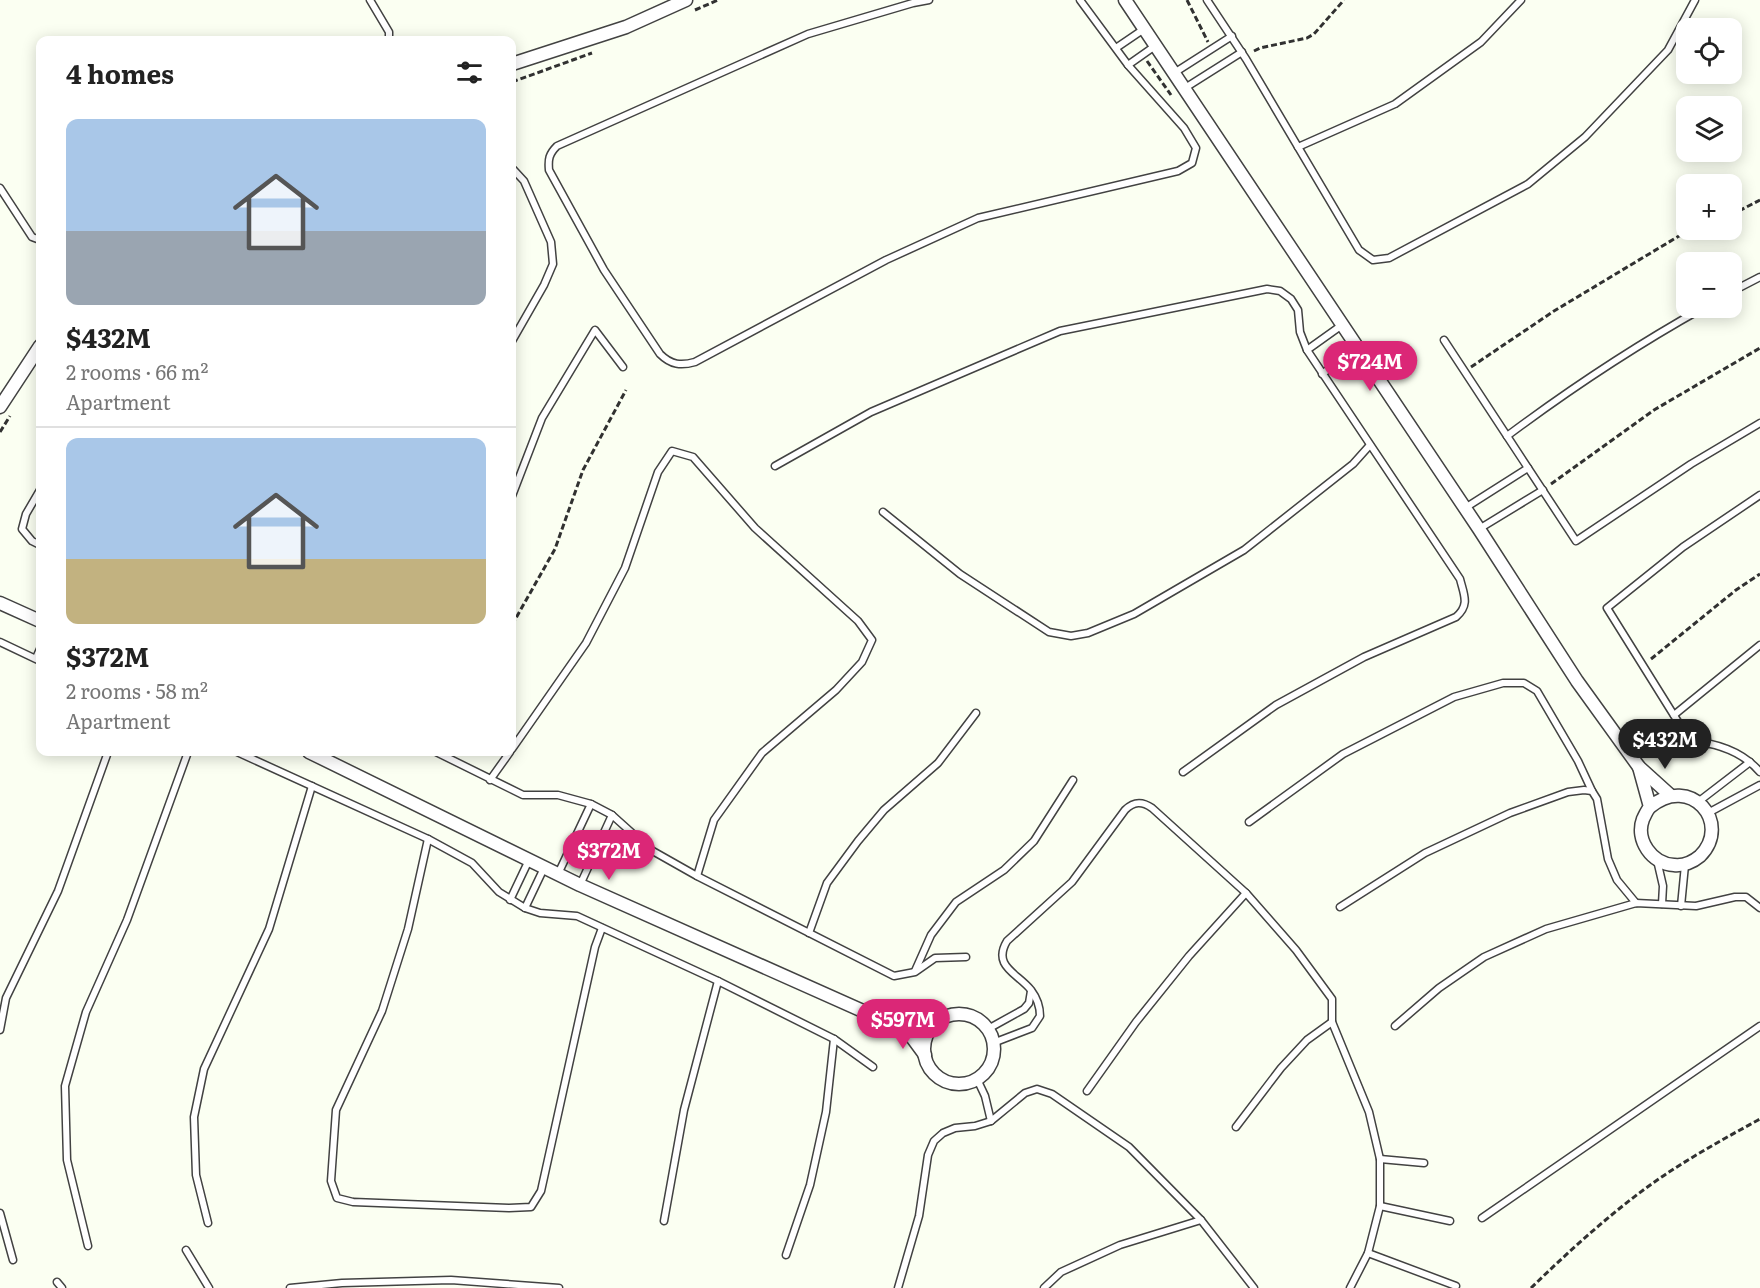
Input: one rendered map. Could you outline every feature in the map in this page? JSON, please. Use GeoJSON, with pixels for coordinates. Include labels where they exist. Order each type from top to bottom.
{"type":"FeatureCollection","features":[{"type":"Feature","properties":{"kind":"street"},"geometry":{"type":"LineString","coordinates":[[516,63],[626,27],[686,0]]}},
{"type":"Feature","properties":{"kind":"street"},"geometry":{"type":"LineString","coordinates":[[1125,0],[1479,529],[1577,681],[1639,767],[1670,795]]}},
{"type":"Feature","properties":{"kind":"street"},"geometry":{"type":"LineString","coordinates":[[0,407],[36,352]]}},
{"type":"Feature","properties":{"kind":"street"},"geometry":{"type":"LineString","coordinates":[[0,603],[36,619]]}},
{"type":"Feature","properties":{"kind":"street"},"geometry":{"type":"LineString","coordinates":[[317,756],[580,885],[901,1028],[911,1036],[925,1055],[931,1071],[945,1081],[961,1084],[977,1079],[991,1063],[994,1053],[988,1029],[978,1019],[966,1014],[947,1016],[925,1027],[901,1028]]}},
{"type":"Feature","properties":{"kind":"street"},"geometry":{"type":"LineString","coordinates":[[1639,767],[1650,807]]}},
{"type":"Feature","properties":{"kind":"street"},"geometry":{"type":"LineString","coordinates":[[1670,795],[1685,795],[1698,802],[1708,813],[1712,825],[1708,844],[1697,859],[1685,864],[1675,866],[1657,860],[1646,849],[1641,835],[1642,820],[1650,807],[1659,799],[1670,795]]}},
{"type":"Feature","properties":{"kind":"street"},"geometry":{"type":"LineString","coordinates":[[925,1055],[926,1037],[936,1022]]}},
{"type":"Feature","properties":{"kind":"lane"},"geometry":{"type":"LineString","coordinates":[[370,0],[389,32],[389,36]]}},
{"type":"Feature","properties":{"kind":"lane"},"geometry":{"type":"LineString","coordinates":[[929,0],[808,34],[557,146],[551,152],[548,159],[549,171],[604,270],[666,360],[673,364],[684,365],[696,362],[886,260],[978,218],[1178,171],[1192,163],[1196,148],[1184,128],[1128,65],[1080,0]]}},
{"type":"Feature","properties":{"kind":"lane"},"geometry":{"type":"LineString","coordinates":[[1208,0],[1242,52],[1359,250],[1373,260],[1389,258],[1528,184],[1585,137],[1668,51],[1695,0]]}},
{"type":"Feature","properties":{"kind":"lane"},"geometry":{"type":"LineString","coordinates":[[1298,147],[1395,104],[1481,42],[1521,0]]}},
{"type":"Feature","properties":{"kind":"lane"},"geometry":{"type":"LineString","coordinates":[[1116,48],[1144,29]]}},
{"type":"Feature","properties":{"kind":"lane"},"geometry":{"type":"LineString","coordinates":[[1174,73],[1232,36]]}},
{"type":"Feature","properties":{"kind":"lane"},"geometry":{"type":"LineString","coordinates":[[1128,65],[1155,46]]}},
{"type":"Feature","properties":{"kind":"lane"},"geometry":{"type":"LineString","coordinates":[[1184,88],[1242,52]]}},
{"type":"Feature","properties":{"kind":"lane"},"geometry":{"type":"LineString","coordinates":[[516,172],[524,181],[550,242],[553,264],[544,285],[516,334]]}},
{"type":"Feature","properties":{"kind":"lane"},"geometry":{"type":"LineString","coordinates":[[0,188],[32,237],[36,238]]}},
{"type":"Feature","properties":{"kind":"lane"},"geometry":{"type":"LineString","coordinates":[[1742,286],[1760,277]]}},
{"type":"Feature","properties":{"kind":"lane"},"geometry":{"type":"LineString","coordinates":[[775,466],[871,412],[1060,331],[1267,289],[1280,291],[1291,299],[1298,310],[1300,332],[1307,350],[1460,579],[1465,600],[1463,610],[1456,616],[1364,657],[1276,705],[1183,772]]}},
{"type":"Feature","properties":{"kind":"lane"},"geometry":{"type":"LineString","coordinates":[[1507,436],[1551,403],[1640,344],[1686,318]]}},
{"type":"Feature","properties":{"kind":"lane"},"geometry":{"type":"LineString","coordinates":[[1307,350],[1342,324]]}},
{"type":"Feature","properties":{"kind":"lane"},"geometry":{"type":"LineString","coordinates":[[516,486],[542,418],[595,330],[623,367]]}},
{"type":"Feature","properties":{"kind":"lane"},"geometry":{"type":"LineString","coordinates":[[1444,340],[1576,541],[1691,465],[1760,423]]}},
{"type":"Feature","properties":{"kind":"lane"},"geometry":{"type":"LineString","coordinates":[[1322,374],[1358,348]]}},
{"type":"Feature","properties":{"kind":"lane"},"geometry":{"type":"LineString","coordinates":[[883,512],[960,574],[1049,632],[1071,636],[1088,633],[1134,614],[1244,550],[1353,464],[1370,445]]}},
{"type":"Feature","properties":{"kind":"lane"},"geometry":{"type":"LineString","coordinates":[[516,743],[586,643],[625,568],[658,472],[672,451],[693,458],[755,528],[858,621],[872,640],[861,662],[836,690],[762,753],[714,820],[697,876]]}},
{"type":"Feature","properties":{"kind":"lane"},"geometry":{"type":"LineString","coordinates":[[1465,508],[1528,468]]}},
{"type":"Feature","properties":{"kind":"lane"},"geometry":{"type":"LineString","coordinates":[[1479,529],[1542,490]]}},
{"type":"Feature","properties":{"kind":"lane"},"geometry":{"type":"LineString","coordinates":[[1760,495],[1683,547],[1607,608],[1690,741],[1712,743],[1732,751],[1750,762],[1760,772]]}},
{"type":"Feature","properties":{"kind":"lane"},"geometry":{"type":"LineString","coordinates":[[36,497],[26,514],[22,529],[36,543]]}},
{"type":"Feature","properties":{"kind":"lane"},"geometry":{"type":"LineString","coordinates":[[0,642],[36,659]]}},
{"type":"Feature","properties":{"kind":"lane"},"geometry":{"type":"LineString","coordinates":[[1674,715],[1760,645]]}},
{"type":"Feature","properties":{"kind":"lane"},"geometry":{"type":"LineString","coordinates":[[1249,822],[1343,754],[1454,697],[1503,683],[1524,683],[1537,691],[1578,760],[1600,810],[1608,859],[1617,880],[1636,903]]}},
{"type":"Feature","properties":{"kind":"lane"},"geometry":{"type":"LineString","coordinates":[[809,933],[827,883],[858,841],[884,810],[938,763],[976,713]]}},
{"type":"Feature","properties":{"kind":"lane"},"geometry":{"type":"LineString","coordinates":[[0,1030],[6,998],[58,891],[107,756]]}},
{"type":"Feature","properties":{"kind":"lane"},"geometry":{"type":"LineString","coordinates":[[88,1246],[67,1160],[65,1086],[86,1012],[127,920],[187,756]]}},
{"type":"Feature","properties":{"kind":"lane"},"geometry":{"type":"LineString","coordinates":[[246,756],[428,839],[472,863],[489,884],[525,908],[540,913],[577,916],[718,981],[834,1039],[873,1066]]}},
{"type":"Feature","properties":{"kind":"lane"},"geometry":{"type":"LineString","coordinates":[[444,756],[523,795],[558,795],[591,804],[612,815],[651,850],[697,876],[894,976],[915,972],[935,958],[966,957]]}},
{"type":"Feature","properties":{"kind":"lane"},"geometry":{"type":"LineString","coordinates":[[490,780],[507,756]]}},
{"type":"Feature","properties":{"kind":"lane"},"geometry":{"type":"LineString","coordinates":[[1698,802],[1750,762]]}},
{"type":"Feature","properties":{"kind":"lane"},"geometry":{"type":"LineString","coordinates":[[915,972],[931,935],[956,902],[1004,870],[1034,841],[1073,780]]}},
{"type":"Feature","properties":{"kind":"lane"},"geometry":{"type":"LineString","coordinates":[[1708,813],[1760,785]]}},
{"type":"Feature","properties":{"kind":"lane"},"geometry":{"type":"LineString","coordinates":[[207,1223],[196,1175],[194,1117],[204,1069],[269,929],[312,786]]}},
{"type":"Feature","properties":{"kind":"lane"},"geometry":{"type":"LineString","coordinates":[[1340,907],[1425,853],[1500,818],[1568,792],[1584,789],[1592,791]]}},
{"type":"Feature","properties":{"kind":"lane"},"geometry":{"type":"LineString","coordinates":[[993,1042],[1026,1031],[1037,1023],[1040,1016],[1040,1010],[1031,990],[1003,962],[1001,954],[1007,941],[1072,882],[1130,805],[1136,802],[1144,803],[1152,808],[1246,893],[1296,950],[1332,999],[1332,1022],[1369,1112],[1380,1159],[1380,1206],[1368,1253],[1350,1288]]}},
{"type":"Feature","properties":{"kind":"lane"},"geometry":{"type":"LineString","coordinates":[[558,874],[591,804]]}},
{"type":"Feature","properties":{"kind":"lane"},"geometry":{"type":"LineString","coordinates":[[580,885],[612,815]]}},
{"type":"Feature","properties":{"kind":"lane"},"geometry":{"type":"LineString","coordinates":[[428,839],[408,929],[382,1011],[336,1110],[331,1181],[337,1198],[353,1202],[531,1207],[541,1191],[592,959],[602,928]]}},
{"type":"Feature","properties":{"kind":"lane"},"geometry":{"type":"LineString","coordinates":[[510,900],[529,859]]}},
{"type":"Feature","properties":{"kind":"lane"},"geometry":{"type":"LineString","coordinates":[[1657,860],[1663,886],[1662,903]]}},
{"type":"Feature","properties":{"kind":"lane"},"geometry":{"type":"LineString","coordinates":[[1681,906],[1685,864]]}},
{"type":"Feature","properties":{"kind":"lane"},"geometry":{"type":"LineString","coordinates":[[525,908],[544,867]]}},
{"type":"Feature","properties":{"kind":"lane"},"geometry":{"type":"LineString","coordinates":[[1087,1091],[1189,956],[1246,893]]}},
{"type":"Feature","properties":{"kind":"lane"},"geometry":{"type":"LineString","coordinates":[[1395,1026],[1439,988],[1484,957],[1546,929],[1636,903],[1696,906],[1735,897],[1746,897],[1760,908]]}},
{"type":"Feature","properties":{"kind":"lane"},"geometry":{"type":"LineString","coordinates":[[664,1221],[684,1110],[718,981]]}},
{"type":"Feature","properties":{"kind":"lane"},"geometry":{"type":"LineString","coordinates":[[988,1029],[1024,1009],[1029,1003],[1031,990]]}},
{"type":"Feature","properties":{"kind":"lane"},"geometry":{"type":"LineString","coordinates":[[1236,1127],[1281,1068],[1307,1040],[1332,1022]]}},
{"type":"Feature","properties":{"kind":"lane"},"geometry":{"type":"LineString","coordinates":[[1482,1218],[1760,1026]]}},
{"type":"Feature","properties":{"kind":"lane"},"geometry":{"type":"LineString","coordinates":[[786,1255],[810,1185],[824,1123],[834,1039]]}},
{"type":"Feature","properties":{"kind":"lane"},"geometry":{"type":"LineString","coordinates":[[977,1079],[985,1096],[991,1120]]}},
{"type":"Feature","properties":{"kind":"lane"},"geometry":{"type":"LineString","coordinates":[[898,1288],[919,1216],[928,1155],[934,1141],[943,1133],[955,1128],[975,1126],[991,1120],[1024,1093],[1036,1089],[1044,1090],[1129,1147],[1201,1220],[1254,1288]]}},
{"type":"Feature","properties":{"kind":"lane"},"geometry":{"type":"LineString","coordinates":[[1380,1159],[1424,1163]]}},
{"type":"Feature","properties":{"kind":"lane"},"geometry":{"type":"LineString","coordinates":[[1380,1206],[1450,1221]]}},
{"type":"Feature","properties":{"kind":"lane"},"geometry":{"type":"LineString","coordinates":[[0,1213],[13,1260]]}},
{"type":"Feature","properties":{"kind":"lane"},"geometry":{"type":"LineString","coordinates":[[1044,1288],[1061,1272],[1120,1245],[1201,1220]]}},
{"type":"Feature","properties":{"kind":"lane"},"geometry":{"type":"LineString","coordinates":[[186,1250],[209,1288]]}},
{"type":"Feature","properties":{"kind":"lane"},"geometry":{"type":"LineString","coordinates":[[1368,1253],[1455,1286]]}},
{"type":"Feature","properties":{"kind":"lane"},"geometry":{"type":"LineString","coordinates":[[290,1288],[342,1282],[451,1280],[559,1288]]}},
{"type":"Feature","properties":{"kind":"lane"},"geometry":{"type":"LineString","coordinates":[[57,1282],[62,1288]]}},
{"type":"Feature","properties":{"kind":"path"},"geometry":{"type":"LineString","coordinates":[[1187,0],[1211,49]]}},
{"type":"Feature","properties":{"kind":"path"},"geometry":{"type":"LineString","coordinates":[[1246,59],[1260,48],[1307,38],[1314,34],[1344,0]]}},
{"type":"Feature","properties":{"kind":"path"},"geometry":{"type":"LineString","coordinates":[[1742,209],[1760,200]]}},
{"type":"Feature","properties":{"kind":"path"},"geometry":{"type":"LineString","coordinates":[[1465,372],[1554,311],[1676,238]]}},
{"type":"Feature","properties":{"kind":"path"},"geometry":{"type":"LineString","coordinates":[[1542,490],[1654,410],[1760,348]]}},
{"type":"Feature","properties":{"kind":"path"},"geometry":{"type":"LineString","coordinates":[[516,618],[555,549],[583,470],[626,390]]}},
{"type":"Feature","properties":{"kind":"path"},"geometry":{"type":"LineString","coordinates":[[1643,666],[1736,590],[1760,574]]}},
{"type":"Feature","properties":{"kind":"path"},"geometry":{"type":"LineString","coordinates":[[1531,1288],[1579,1241],[1640,1193],[1704,1150],[1760,1119]]}}]}
